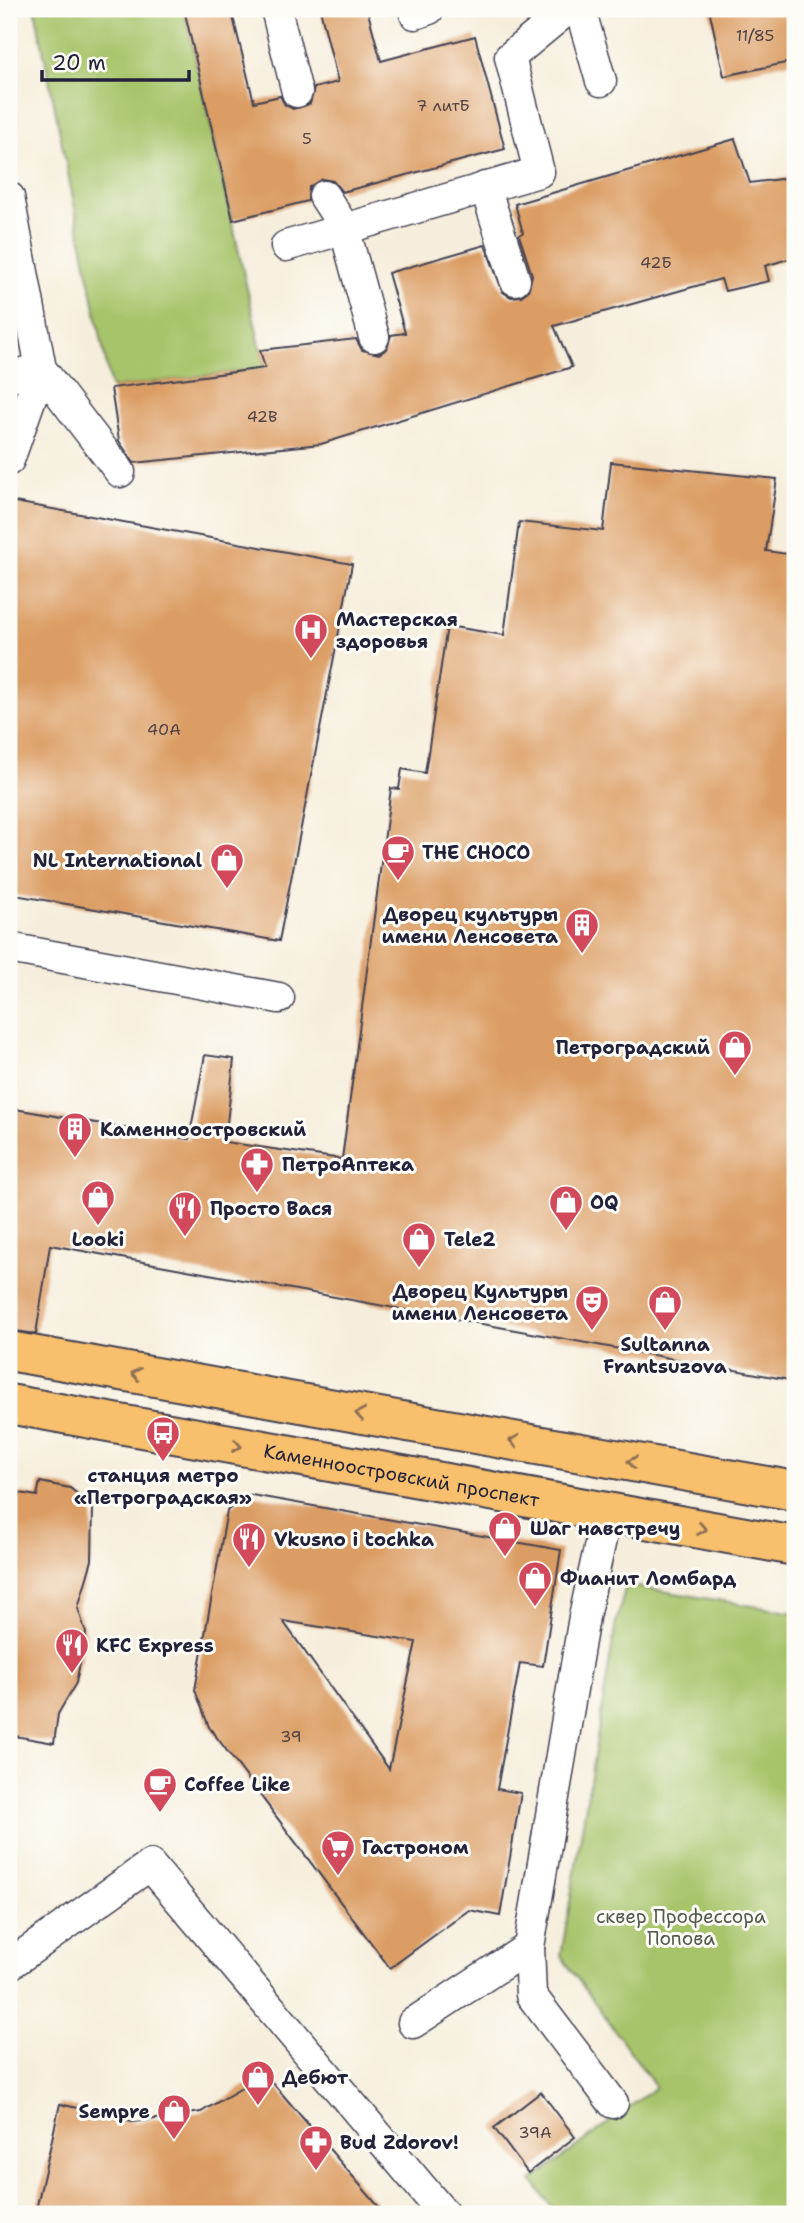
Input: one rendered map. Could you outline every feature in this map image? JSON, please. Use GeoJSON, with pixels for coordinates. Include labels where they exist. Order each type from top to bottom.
{"type":"FeatureCollection","features":[{"type":"Feature","properties":{"kind":"main road"},"geometry":{"type":"LineString","coordinates":[[9,1351],[795,1491]]}},
{"type":"Feature","properties":{"kind":"main road","name":"Каменноостровский проспект"},"geometry":{"type":"LineString","coordinates":[[9,1404],[795,1546]]}},
{"type":"Feature","properties":{"kind":"lane"},"geometry":{"type":"LineString","coordinates":[[276,9],[297,92]]}},
{"type":"Feature","properties":{"kind":"lane"},"geometry":{"type":"LineString","coordinates":[[414,9],[415,13],[429,9]]}},
{"type":"Feature","properties":{"kind":"lane"},"geometry":{"type":"LineString","coordinates":[[286,246],[539,172],[510,57],[568,9]]}},
{"type":"Feature","properties":{"kind":"lane"},"geometry":{"type":"LineString","coordinates":[[580,9],[601,80]]}},
{"type":"Feature","properties":{"kind":"lane"},"geometry":{"type":"LineString","coordinates":[[485,187],[515,280]]}},
{"type":"Feature","properties":{"kind":"lane"},"geometry":{"type":"LineString","coordinates":[[324,196],[344,227],[374,337]]}},
{"type":"Feature","properties":{"kind":"lane"},"geometry":{"type":"LineString","coordinates":[[9,197],[41,369],[120,472]]}},
{"type":"Feature","properties":{"kind":"lane"},"geometry":{"type":"LineString","coordinates":[[9,376],[41,369]]}},
{"type":"Feature","properties":{"kind":"lane"},"geometry":{"type":"LineString","coordinates":[[9,460],[41,369]]}},
{"type":"Feature","properties":{"kind":"lane"},"geometry":{"type":"LineString","coordinates":[[9,948],[279,998]]}},
{"type":"Feature","properties":{"kind":"lane"},"geometry":{"type":"LineString","coordinates":[[607,1512],[584,1617],[529,1947],[531,1995],[613,2103]]}},
{"type":"Feature","properties":{"kind":"lane"},"geometry":{"type":"LineString","coordinates":[[9,1965],[150,1865],[443,2214]]}},
{"type":"Feature","properties":{"kind":"lane"},"geometry":{"type":"LineString","coordinates":[[413,2023],[529,1947]]}},
{"type":"Feature","properties":{"kind":"green space"},"geometry":{"type":"Polygon","coordinates":[[[35,9],[184,9],[265,368],[111,388],[35,9]]]}},
{"type":"Feature","properties":{"kind":"green space","name":"сквер Профессора Попова"},"geometry":{"type":"Polygon","coordinates":[[[626,1585],[795,1613],[795,2214],[558,2214],[532,2181],[656,2087],[561,1956],[616,1623],[626,1585]]]}},
{"type":"Feature","properties":{"kind":"building"},"geometry":{"type":"Polygon","coordinates":[[[184,9],[231,9],[254,102],[280,96],[285,105],[293,109],[310,104],[314,88],[338,82],[320,9],[367,9],[381,61],[475,36],[505,149],[342,192],[333,181],[322,179],[309,187],[308,201],[233,220],[184,9]]]}},
{"type":"Feature","properties":{"kind":"building"},"geometry":{"type":"Polygon","coordinates":[[[709,9],[795,9],[795,61],[724,76],[709,9]]]}},
{"type":"Feature","properties":{"kind":"building"},"geometry":{"type":"Polygon","coordinates":[[[735,139],[750,183],[795,177],[795,257],[765,266],[769,281],[725,291],[721,279],[554,326],[572,367],[321,444],[134,463],[119,441],[111,388],[265,368],[260,350],[356,339],[362,350],[379,354],[387,349],[391,335],[405,333],[388,273],[485,245],[503,292],[511,297],[521,296],[528,291],[532,275],[519,235],[523,233],[515,204],[735,139]]]}},
{"type":"Feature","properties":{"kind":"building","name":"Дворец культуры имени Ленсовета"},"geometry":{"type":"Polygon","coordinates":[[[611,462],[777,479],[766,551],[795,555],[795,1381],[50,1245],[36,1334],[9,1330],[9,1108],[189,1139],[205,1055],[234,1059],[225,1142],[342,1159],[391,788],[399,789],[402,769],[425,773],[447,626],[504,635],[519,522],[603,531],[611,462]]]}},
{"type":"Feature","properties":{"kind":"building"},"geometry":{"type":"Polygon","coordinates":[[[9,501],[352,564],[279,941],[9,894],[9,501]]]}},
{"type":"Feature","properties":{"kind":"building"},"geometry":{"type":"Polygon","coordinates":[[[40,1482],[70,1488],[93,1506],[92,1560],[78,1608],[86,1633],[76,1683],[58,1714],[54,1743],[9,1735],[9,1491],[37,1496],[40,1482]]]}},
{"type":"Feature","properties":{"kind":"building"},"geometry":{"type":"Polygon","coordinates":[[[246,1494],[561,1550],[543,1666],[520,1663],[497,1789],[521,1793],[500,1916],[469,1910],[390,1968],[209,1727],[195,1690],[227,1511],[246,1494]],[[283,1621],[389,1769],[416,1642],[283,1621]]]}},
{"type":"Feature","properties":{"kind":"building"},"geometry":{"type":"Polygon","coordinates":[[[265,2074],[385,2214],[35,2214],[60,2104],[136,2122],[201,2112],[265,2074]]]}},
{"type":"Feature","properties":{"kind":"building"},"geometry":{"type":"Polygon","coordinates":[[[541,2092],[575,2137],[528,2173],[494,2128],[541,2092]]]}},
{"type":"Feature","properties":{"kind":"place","name":"Мастерская здоровья"},"geometry":{"type":"Point","coordinates":[311,660]}},
{"type":"Feature","properties":{"kind":"place","name":"THE CHOCO"},"geometry":{"type":"Point","coordinates":[398,882]}},
{"type":"Feature","properties":{"kind":"place","name":"NL International"},"geometry":{"type":"Point","coordinates":[227,890]}},
{"type":"Feature","properties":{"kind":"place","name":"Дворец культуры имени Ленсовета"},"geometry":{"type":"Point","coordinates":[582,955]}},
{"type":"Feature","properties":{"kind":"place","name":"Петроградский"},"geometry":{"type":"Point","coordinates":[735,1077]}},
{"type":"Feature","properties":{"kind":"place","name":"Каменноостровский"},"geometry":{"type":"Point","coordinates":[75,1159]}},
{"type":"Feature","properties":{"kind":"place","name":"ПетроАптека"},"geometry":{"type":"Point","coordinates":[257,1194]}},
{"type":"Feature","properties":{"kind":"place","name":"Looki"},"geometry":{"type":"Point","coordinates":[98,1227]}},
{"type":"Feature","properties":{"kind":"place","name":"OQ"},"geometry":{"type":"Point","coordinates":[566,1232]}},
{"type":"Feature","properties":{"kind":"place","name":"Просто Вася"},"geometry":{"type":"Point","coordinates":[185,1238]}},
{"type":"Feature","properties":{"kind":"place","name":"Tele2"},"geometry":{"type":"Point","coordinates":[419,1269]}},
{"type":"Feature","properties":{"kind":"place","name":"Дворец Культуры имени Ленсовета"},"geometry":{"type":"Point","coordinates":[592,1332]}},
{"type":"Feature","properties":{"kind":"place","name":"Sultanna Frantsuzova"},"geometry":{"type":"Point","coordinates":[665,1332]}},
{"type":"Feature","properties":{"kind":"place","name":"станция метро «Петроградская»"},"geometry":{"type":"Point","coordinates":[163,1463]}},
{"type":"Feature","properties":{"kind":"place","name":"Шаг навстречу"},"geometry":{"type":"Point","coordinates":[505,1558]}},
{"type":"Feature","properties":{"kind":"place","name":"Vkusno i tochka"},"geometry":{"type":"Point","coordinates":[249,1569]}},
{"type":"Feature","properties":{"kind":"place","name":"Фианит Ломбард"},"geometry":{"type":"Point","coordinates":[535,1608]}},
{"type":"Feature","properties":{"kind":"place","name":"KFC Express"},"geometry":{"type":"Point","coordinates":[72,1675]}},
{"type":"Feature","properties":{"kind":"place","name":"Coffee Like"},"geometry":{"type":"Point","coordinates":[160,1814]}},
{"type":"Feature","properties":{"kind":"place","name":"Гастроном"},"geometry":{"type":"Point","coordinates":[338,1877]}},
{"type":"Feature","properties":{"kind":"place","name":"Дебют"},"geometry":{"type":"Point","coordinates":[258,2107]}},
{"type":"Feature","properties":{"kind":"place","name":"Sempre"},"geometry":{"type":"Point","coordinates":[174,2141]}},
{"type":"Feature","properties":{"kind":"place","name":"Bud Zdorov!"},"geometry":{"type":"Point","coordinates":[316,2172]}}]}
